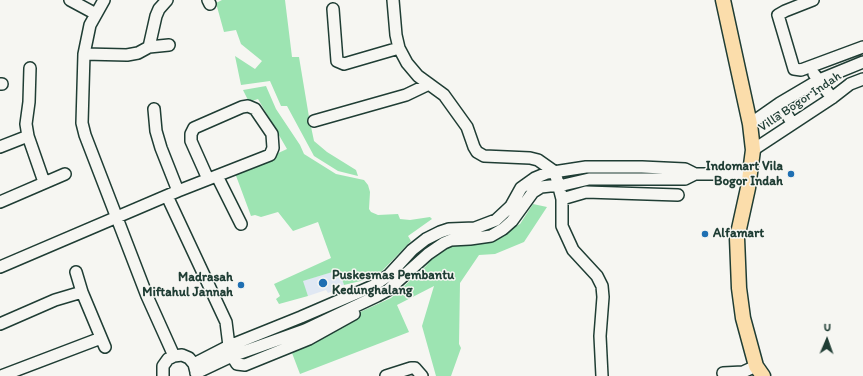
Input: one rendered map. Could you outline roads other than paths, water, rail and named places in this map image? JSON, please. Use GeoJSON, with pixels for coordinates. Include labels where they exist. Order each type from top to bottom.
{"type":"FeatureCollection","features":[{"type":"Feature","properties":{"kind":"main road"},"geometry":{"type":"LineString","coordinates":[[723,0],[750,124],[753,150],[750,174],[737,238],[739,288],[743,318],[760,371]]}},
{"type":"Feature","properties":{"kind":"street"},"geometry":{"type":"LineString","coordinates":[[70,0],[96,14]]}},
{"type":"Feature","properties":{"kind":"street"},"geometry":{"type":"LineString","coordinates":[[104,0],[90,25],[84,54],[82,123],[85,135],[147,296],[174,356]]}},
{"type":"Feature","properties":{"kind":"street"},"geometry":{"type":"LineString","coordinates":[[149,47],[156,16],[159,9],[168,0]]}},
{"type":"Feature","properties":{"kind":"street"},"geometry":{"type":"LineString","coordinates":[[393,0],[396,35],[399,48],[407,63],[418,76],[444,95],[459,114],[468,127],[477,152],[484,156],[530,158],[538,160],[555,172],[562,199],[562,226],[573,250],[597,276],[602,286],[603,298],[600,336],[602,376]]}},
{"type":"Feature","properties":{"kind":"street"},"geometry":{"type":"LineString","coordinates":[[813,0],[778,15],[794,69],[801,70],[863,46]]}},
{"type":"Feature","properties":{"kind":"street"},"geometry":{"type":"LineString","coordinates":[[333,9],[337,61],[344,64],[399,48]]}},
{"type":"Feature","properties":{"kind":"street"},"geometry":{"type":"LineString","coordinates":[[84,54],[126,55],[138,53],[149,47],[169,45]]}},
{"type":"Feature","properties":{"kind":"street","name":"Villa Bogor Indah"},"geometry":{"type":"LineString","coordinates":[[750,124],[780,103],[819,80],[863,62]]}},
{"type":"Feature","properties":{"kind":"street"},"geometry":{"type":"LineString","coordinates":[[809,67],[832,98]]}},
{"type":"Feature","properties":{"kind":"street"},"geometry":{"type":"LineString","coordinates":[[30,68],[29,102],[26,124],[28,136],[44,182]]}},
{"type":"Feature","properties":{"kind":"street","name":"Villa Bogor Indah"},"geometry":{"type":"LineString","coordinates":[[753,150],[832,98],[850,84],[863,79]]}},
{"type":"Feature","properties":{"kind":"street"},"geometry":{"type":"LineString","coordinates":[[314,121],[406,95],[429,84]]}},
{"type":"Feature","properties":{"kind":"street"},"geometry":{"type":"LineString","coordinates":[[780,103],[792,123]]}},
{"type":"Feature","properties":{"kind":"street"},"geometry":{"type":"LineString","coordinates":[[0,267],[178,191],[213,177],[270,155],[273,148],[272,134],[256,109],[248,106],[242,107],[194,128],[191,134],[191,141],[213,177],[241,224]]}},
{"type":"Feature","properties":{"kind":"street"},"geometry":{"type":"LineString","coordinates":[[154,109],[156,131],[178,191]]}},
{"type":"Feature","properties":{"kind":"street"},"geometry":{"type":"LineString","coordinates":[[0,147],[28,136]]}},
{"type":"Feature","properties":{"kind":"street"},"geometry":{"type":"LineString","coordinates":[[231,351],[307,335],[388,290],[428,254],[444,243],[451,240],[470,240],[491,236],[503,229],[512,221],[522,188],[535,178],[555,172],[586,167],[685,169],[694,174],[750,174]]}},
{"type":"Feature","properties":{"kind":"street"},"geometry":{"type":"LineString","coordinates":[[0,202],[64,174]]}},
{"type":"Feature","properties":{"kind":"street"},"geometry":{"type":"LineString","coordinates":[[163,376],[163,366],[168,359],[174,356],[182,355],[189,358],[195,371],[231,351],[301,317],[373,286],[389,276],[412,250],[426,239],[449,229],[475,228],[496,220],[516,207],[541,187],[559,186],[589,179],[685,179],[694,174]]}},
{"type":"Feature","properties":{"kind":"street"},"geometry":{"type":"LineString","coordinates":[[562,199],[586,192],[678,195]]}},
{"type":"Feature","properties":{"kind":"street"},"geometry":{"type":"LineString","coordinates":[[167,196],[226,322],[231,351]]}},
{"type":"Feature","properties":{"kind":"street"},"geometry":{"type":"LineString","coordinates":[[1,376],[103,342],[82,292],[76,272]]}},
{"type":"Feature","properties":{"kind":"street"},"geometry":{"type":"LineString","coordinates":[[0,324],[54,300],[82,292]]}},
{"type":"Feature","properties":{"kind":"street"},"geometry":{"type":"LineString","coordinates":[[386,376],[415,368],[422,376]]}},
{"type":"Feature","properties":{"kind":"street"},"geometry":{"type":"LineString","coordinates":[[723,373],[760,371]]}},
{"type":"Feature","properties":{"kind":"place","name":"Indomart Vila Bogor Indah"},"geometry":{"type":"Point","coordinates":[791,174]}},
{"type":"Feature","properties":{"kind":"place","name":"Alfamart"},"geometry":{"type":"Point","coordinates":[705,234]}},
{"type":"Feature","properties":{"kind":"place","name":"Puskesmas Pembantu Kedunghalang"},"geometry":{"type":"Point","coordinates":[323,283]}},
{"type":"Feature","properties":{"kind":"place","name":"Madrasah Miftahul Jannah"},"geometry":{"type":"Point","coordinates":[241,285]}}]}
